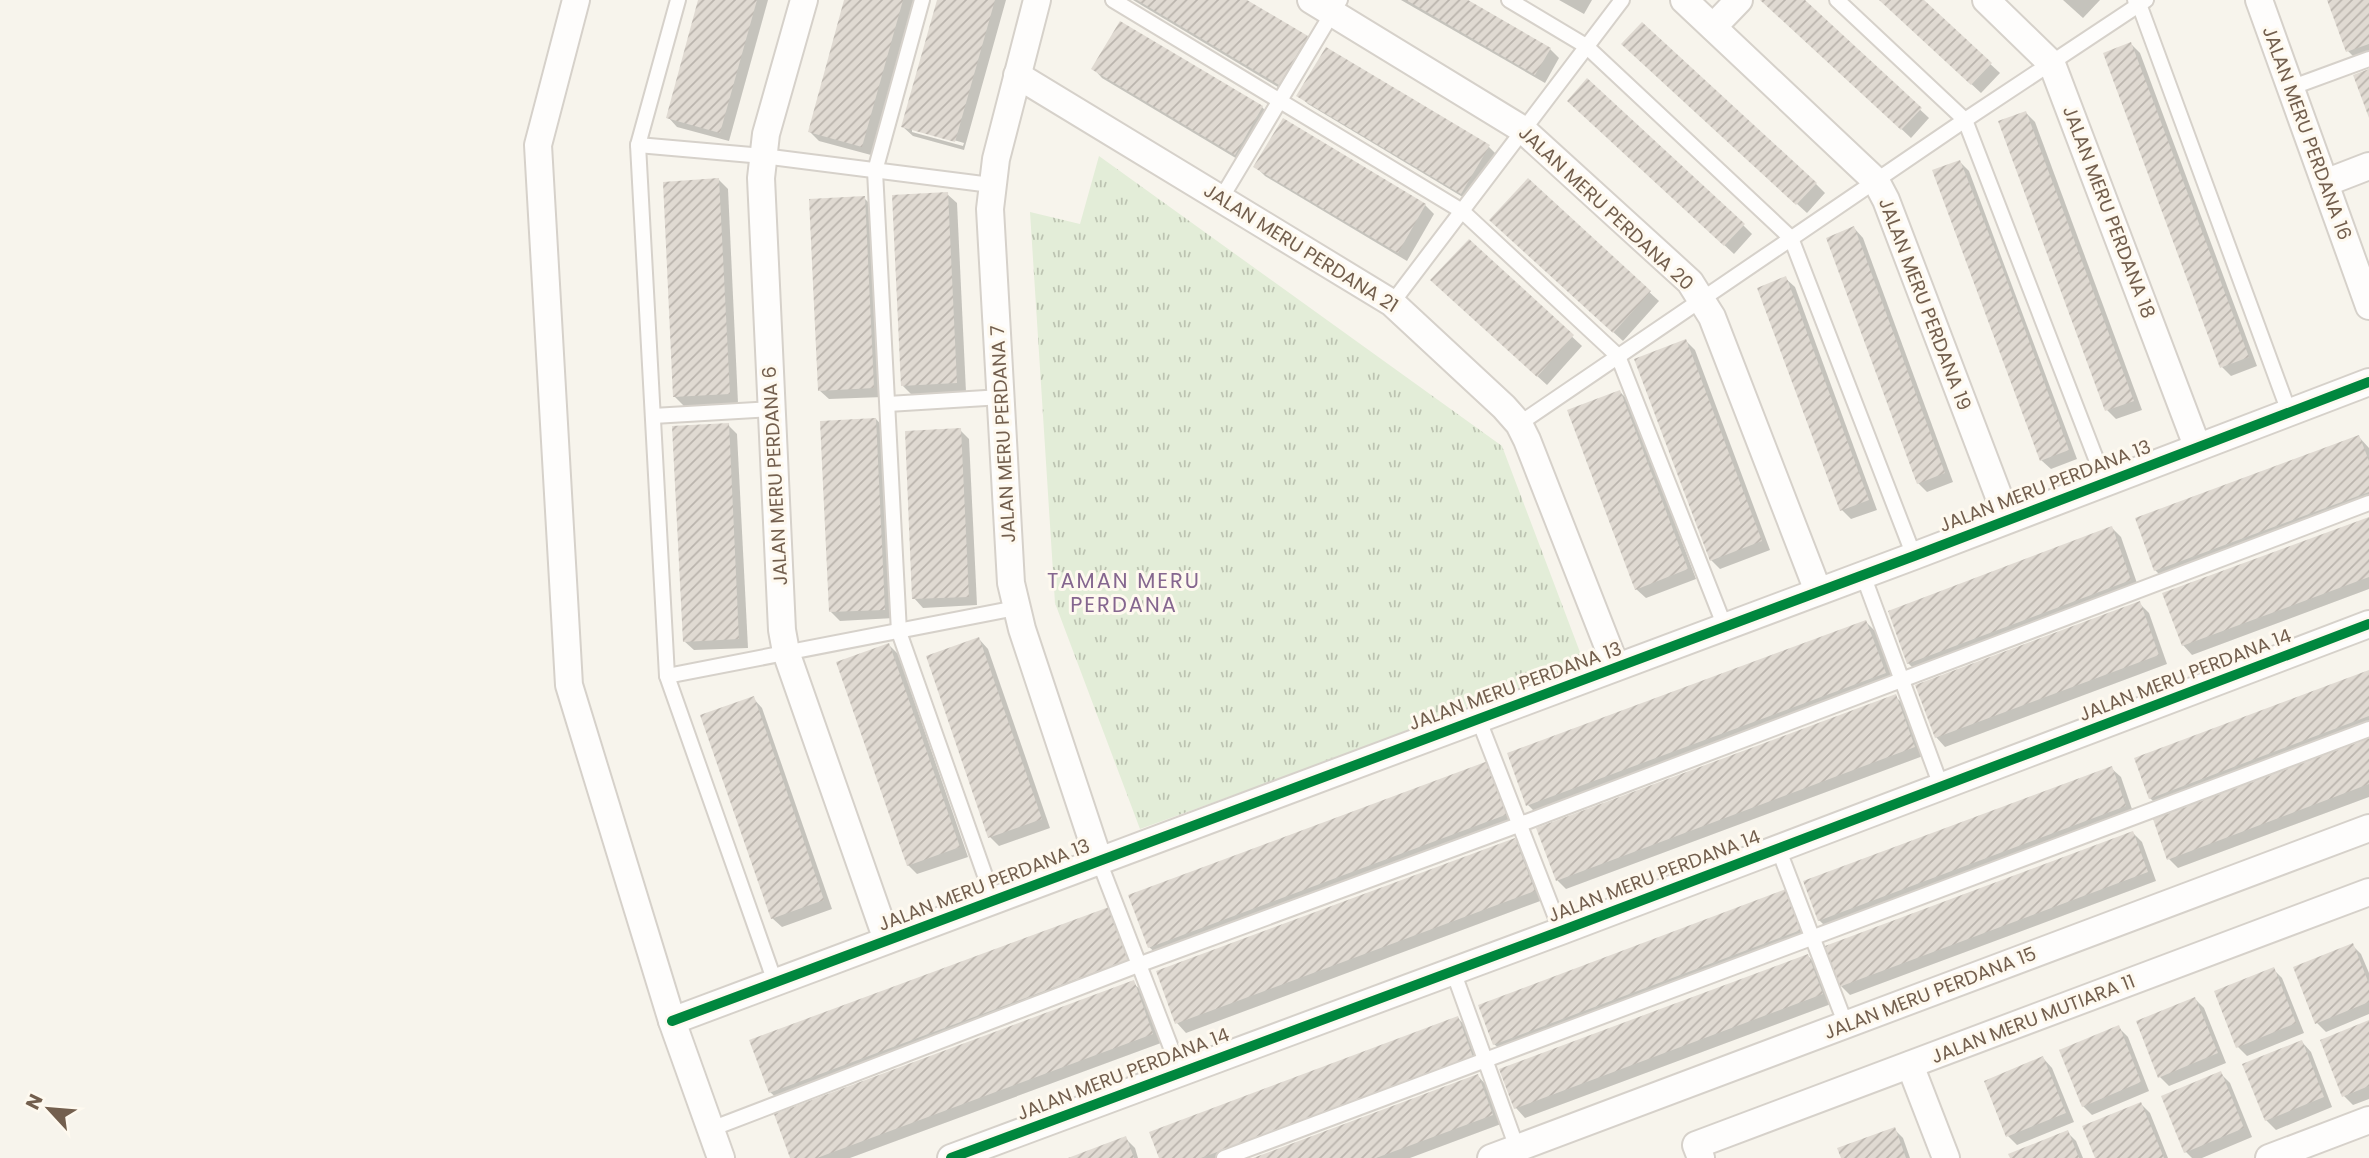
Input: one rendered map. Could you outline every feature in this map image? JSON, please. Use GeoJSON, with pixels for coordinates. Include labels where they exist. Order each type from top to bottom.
{"type":"FeatureCollection","features":[{"type":"Feature","properties":{"kind":"street"},"geometry":{"type":"LineString","coordinates":[[576,0],[538,145],[569,685],[672,1021],[721,1158]]}},
{"type":"Feature","properties":{"kind":"street","name":"JALAN MERU PERDANA 6"},"geometry":{"type":"LineString","coordinates":[[804,0],[766,134],[761,178],[782,630],[786,652],[887,940]]}},
{"type":"Feature","properties":{"kind":"street","name":"JALAN MERU PERDANA 7"},"geometry":{"type":"LineString","coordinates":[[1037,0],[991,185],[990,209],[1011,583],[1016,607],[1099,861]]}},
{"type":"Feature","properties":{"kind":"street","name":"JALAN MERU PERDANA 19"},"geometry":{"type":"LineString","coordinates":[[1684,0],[1876,181],[1886,200],[2007,518]]}},
{"type":"Feature","properties":{"kind":"street"},"geometry":{"type":"LineString","coordinates":[[1713,27],[1739,0]]}},
{"type":"Feature","properties":{"kind":"street","name":"JALAN MERU PERDANA 18"},"geometry":{"type":"LineString","coordinates":[[1986,0],[2052,64],[2197,446]]}},
{"type":"Feature","properties":{"kind":"street","name":"JALAN MERU PERDANA 16"},"geometry":{"type":"LineString","coordinates":[[2259,0],[2369,306]]}},
{"type":"Feature","properties":{"kind":"street","name":"JALAN MERU PERDANA 20"},"geometry":{"type":"LineString","coordinates":[[1327,4],[1522,129],[1690,282],[1712,317],[1818,591]]}},
{"type":"Feature","properties":{"kind":"street","name":"JALAN MERU PERDANA 21"},"geometry":{"type":"LineString","coordinates":[[1017,75],[1222,197],[1392,303],[1504,407],[1519,424],[1527,440],[1616,667]]}},
{"type":"Feature","properties":{"kind":"street"},"geometry":{"type":"LineString","coordinates":[[2325,183],[2369,166]]}},
{"type":"Feature","properties":{"kind":"street","name":"JALAN MERU PERDANA 13"},"geometry":{"type":"LineString","coordinates":[[672,1021],[1914,556],[2007,518],[2369,382]]}},
{"type":"Feature","properties":{"kind":"street","name":"JALAN MERU PERDANA 14"},"geometry":{"type":"LineString","coordinates":[[951,1158],[1561,931],[2369,624]]}},
{"type":"Feature","properties":{"kind":"street","name":"JALAN MERU PERDANA 15"},"geometry":{"type":"LineString","coordinates":[[1491,1158],[2369,828]]}},
{"type":"Feature","properties":{"kind":"street","name":"JALAN MERU MUTIARA 11"},"geometry":{"type":"LineString","coordinates":[[1698,1152],[1910,1065],[2369,892]]}},
{"type":"Feature","properties":{"kind":"street"},"geometry":{"type":"LineString","coordinates":[[1910,1065],[1946,1158]]}},
{"type":"Feature","properties":{"kind":"street"},"geometry":{"type":"LineString","coordinates":[[2269,1158],[2369,1120]]}},
{"type":"Feature","properties":{"kind":"lane"},"geometry":{"type":"LineString","coordinates":[[678,0],[638,145],[667,676],[775,982]]}},
{"type":"Feature","properties":{"kind":"lane"},"geometry":{"type":"LineString","coordinates":[[922,0],[875,171],[899,632],[994,901]]}},
{"type":"Feature","properties":{"kind":"lane"},"geometry":{"type":"LineString","coordinates":[[1113,0],[1462,211],[1618,356],[1725,627]]}},
{"type":"Feature","properties":{"kind":"lane"},"geometry":{"type":"LineString","coordinates":[[1509,0],[1586,46],[1791,238],[1914,556]]}},
{"type":"Feature","properties":{"kind":"lane"},"geometry":{"type":"LineString","coordinates":[[1392,303],[1622,0]]}},
{"type":"Feature","properties":{"kind":"lane"},"geometry":{"type":"LineString","coordinates":[[1837,0],[1965,120],[2105,482]]}},
{"type":"Feature","properties":{"kind":"lane"},"geometry":{"type":"LineString","coordinates":[[1519,424],[1965,120],[2052,64],[2140,1],[2289,412]]}},
{"type":"Feature","properties":{"kind":"lane"},"geometry":{"type":"LineString","coordinates":[[1222,197],[1280,100],[1327,4]]}},
{"type":"Feature","properties":{"kind":"lane"},"geometry":{"type":"LineString","coordinates":[[2290,88],[2369,59]]}},
{"type":"Feature","properties":{"kind":"lane"},"geometry":{"type":"LineString","coordinates":[[638,145],[762,156],[991,185]]}},
{"type":"Feature","properties":{"kind":"lane"},"geometry":{"type":"LineString","coordinates":[[888,404],[1002,397]]}},
{"type":"Feature","properties":{"kind":"lane"},"geometry":{"type":"LineString","coordinates":[[653,416],[772,409]]}},
{"type":"Feature","properties":{"kind":"lane"},"geometry":{"type":"LineString","coordinates":[[711,1129],[1138,965],[1521,824],[2369,503]]}},
{"type":"Feature","properties":{"kind":"lane"},"geometry":{"type":"LineString","coordinates":[[1863,575],[1941,786]]}},
{"type":"Feature","properties":{"kind":"lane"},"geometry":{"type":"LineString","coordinates":[[667,676],[1016,607]]}},
{"type":"Feature","properties":{"kind":"lane"},"geometry":{"type":"LineString","coordinates":[[1478,718],[1561,931]]}},
{"type":"Feature","properties":{"kind":"lane"},"geometry":{"type":"LineString","coordinates":[[1224,1158],[2369,729]]}},
{"type":"Feature","properties":{"kind":"lane"},"geometry":{"type":"LineString","coordinates":[[1778,848],[1846,1025]]}},
{"type":"Feature","properties":{"kind":"lane"},"geometry":{"type":"LineString","coordinates":[[1099,861],[1180,1071]]}},
{"type":"Feature","properties":{"kind":"lane"},"geometry":{"type":"LineString","coordinates":[[1453,971],[1517,1148]]}},
{"type":"Feature","properties":{"kind":"green space"},"geometry":{"type":"Polygon","coordinates":[[[1099,156],[1502,446],[1586,668],[1140,829],[1055,603],[1030,212],[1080,224],[1099,156]]]}},
{"type":"Feature","properties":{"kind":"building"},"geometry":{"type":"Polygon","coordinates":[[[698,0],[757,0],[720,133],[666,118],[698,0]]]}},
{"type":"Feature","properties":{"kind":"building"},"geometry":{"type":"Polygon","coordinates":[[[844,0],[903,0],[862,147],[808,132],[844,0]]]}},
{"type":"Feature","properties":{"kind":"building"},"geometry":{"type":"Polygon","coordinates":[[[937,0],[995,0],[955,142],[901,127],[937,0]]]}},
{"type":"Feature","properties":{"kind":"building"},"geometry":{"type":"Polygon","coordinates":[[[1137,0],[1247,0],[1308,36],[1279,85],[1137,0]]]}},
{"type":"Feature","properties":{"kind":"building"},"geometry":{"type":"Polygon","coordinates":[[[1406,0],[1468,0],[1551,48],[1535,75],[1406,0]]]}},
{"type":"Feature","properties":{"kind":"building"},"geometry":{"type":"Polygon","coordinates":[[[1760,0],[1805,0],[1922,108],[1901,130],[1760,0]]]}},
{"type":"Feature","properties":{"kind":"building"},"geometry":{"type":"Polygon","coordinates":[[[1879,0],[1924,0],[1992,63],[1971,85],[1879,0]]]}},
{"type":"Feature","properties":{"kind":"building"},"geometry":{"type":"Polygon","coordinates":[[[2327,0],[2369,0],[2369,44],[2346,52],[2327,0]]]}},
{"type":"Feature","properties":{"kind":"building"},"geometry":{"type":"Polygon","coordinates":[[[1120,21],[1263,106],[1235,155],[1091,69],[1120,21]]]}},
{"type":"Feature","properties":{"kind":"building"},"geometry":{"type":"Polygon","coordinates":[[[1642,22],[1817,183],[1796,205],[1621,44],[1642,22]]]}},
{"type":"Feature","properties":{"kind":"building"},"geometry":{"type":"Polygon","coordinates":[[[2131,42],[2249,357],[2220,368],[2103,53],[2131,42]]]}},
{"type":"Feature","properties":{"kind":"building"},"geometry":{"type":"Polygon","coordinates":[[[1326,47],[1490,145],[1461,194],[1296,96],[1326,47]]]}},
{"type":"Feature","properties":{"kind":"building"},"geometry":{"type":"Polygon","coordinates":[[[2369,69],[2369,118],[2353,75],[2369,69]]]}},
{"type":"Feature","properties":{"kind":"building"},"geometry":{"type":"Polygon","coordinates":[[[1587,78],[1745,224],[1724,246],[1567,101],[1587,78]]]}},
{"type":"Feature","properties":{"kind":"building"},"geometry":{"type":"Polygon","coordinates":[[[2026,111],[2134,401],[2105,411],[1998,121],[2026,111]]]}},
{"type":"Feature","properties":{"kind":"building"},"geometry":{"type":"Polygon","coordinates":[[[1283,118],[1426,204],[1398,253],[1253,167],[1283,118]]]}},
{"type":"Feature","properties":{"kind":"building"},"geometry":{"type":"Polygon","coordinates":[[[1960,160],[2069,450],[2040,461],[1932,170],[1960,160]]]}},
{"type":"Feature","properties":{"kind":"building"},"geometry":{"type":"Polygon","coordinates":[[[719,178],[730,394],[673,397],[663,182],[719,178]]]}},
{"type":"Feature","properties":{"kind":"building"},"geometry":{"type":"Polygon","coordinates":[[[1528,178],[1651,291],[1613,333],[1489,220],[1528,178]]]}},
{"type":"Feature","properties":{"kind":"building"},"geometry":{"type":"Polygon","coordinates":[[[948,192],[957,383],[901,386],[892,195],[948,192]]]}},
{"type":"Feature","properties":{"kind":"building"},"geometry":{"type":"Polygon","coordinates":[[[865,196],[874,388],[818,391],[809,199],[865,196]]]}},
{"type":"Feature","properties":{"kind":"building"},"geometry":{"type":"Polygon","coordinates":[[[1854,226],[1945,473],[1917,484],[1826,238],[1854,226]]]}},
{"type":"Feature","properties":{"kind":"building"},"geometry":{"type":"Polygon","coordinates":[[[1469,239],[1574,335],[1537,377],[1430,280],[1469,239]]]}},
{"type":"Feature","properties":{"kind":"building"},"geometry":{"type":"Polygon","coordinates":[[[1786,276],[1869,500],[1840,511],[1757,288],[1786,276]]]}},
{"type":"Feature","properties":{"kind":"building"},"geometry":{"type":"Polygon","coordinates":[[[1686,339],[1762,541],[1710,561],[1634,359],[1686,339]]]}},
{"type":"Feature","properties":{"kind":"building"},"geometry":{"type":"Polygon","coordinates":[[[1620,390],[1688,569],[1635,590],[1567,410],[1620,390]]]}},
{"type":"Feature","properties":{"kind":"building"},"geometry":{"type":"Polygon","coordinates":[[[876,418],[885,610],[829,612],[820,421],[876,418]]]}},
{"type":"Feature","properties":{"kind":"building"},"geometry":{"type":"Polygon","coordinates":[[[729,423],[739,639],[683,642],[672,426],[729,423]]]}},
{"type":"Feature","properties":{"kind":"building"},"geometry":{"type":"Polygon","coordinates":[[[961,428],[969,597],[912,599],[905,431],[961,428]]]}},
{"type":"Feature","properties":{"kind":"building"},"geometry":{"type":"Polygon","coordinates":[[[2359,435],[2369,461],[2369,492],[2154,571],[2135,518],[2359,435]]]}},
{"type":"Feature","properties":{"kind":"building"},"geometry":{"type":"Polygon","coordinates":[[[2369,517],[2369,577],[2182,646],[2162,593],[2369,517]]]}},
{"type":"Feature","properties":{"kind":"building"},"geometry":{"type":"Polygon","coordinates":[[[2112,526],[2131,580],[1907,664],[1888,611],[2112,526]]]}},
{"type":"Feature","properties":{"kind":"building"},"geometry":{"type":"Polygon","coordinates":[[[2140,601],[2159,655],[1935,738],[1915,685],[2140,601]]]}},
{"type":"Feature","properties":{"kind":"building"},"geometry":{"type":"Polygon","coordinates":[[[1866,620],[1886,673],[1526,806],[1507,753],[1866,620]]]}},
{"type":"Feature","properties":{"kind":"building"},"geometry":{"type":"Polygon","coordinates":[[[979,637],[1042,819],[988,838],[926,656],[979,637]]]}},
{"type":"Feature","properties":{"kind":"building"},"geometry":{"type":"Polygon","coordinates":[[[889,643],[960,847],[907,866],[836,662],[889,643]]]}},
{"type":"Feature","properties":{"kind":"building"},"geometry":{"type":"Polygon","coordinates":[[[2369,670],[2369,716],[2149,799],[2134,758],[2369,670]]]}},
{"type":"Feature","properties":{"kind":"building"},"geometry":{"type":"Polygon","coordinates":[[[1896,694],[1915,747],[1556,881],[1536,828],[1896,694]]]}},
{"type":"Feature","properties":{"kind":"building"},"geometry":{"type":"Polygon","coordinates":[[[754,696],[824,900],[771,919],[700,715],[754,696]]]}},
{"type":"Feature","properties":{"kind":"building"},"geometry":{"type":"Polygon","coordinates":[[[2369,738],[2369,784],[2167,860],[2153,819],[2369,738]]]}},
{"type":"Feature","properties":{"kind":"building"},"geometry":{"type":"Polygon","coordinates":[[[1488,761],[1508,814],[1148,948],[1128,895],[1488,761]]]}},
{"type":"Feature","properties":{"kind":"building"},"geometry":{"type":"Polygon","coordinates":[[[2112,766],[2126,806],[1818,921],[1803,881],[2112,766]]]}},
{"type":"Feature","properties":{"kind":"building"},"geometry":{"type":"Polygon","coordinates":[[[2133,831],[2148,872],[1839,987],[1825,946],[2133,831]]]}},
{"type":"Feature","properties":{"kind":"building"},"geometry":{"type":"Polygon","coordinates":[[[1515,838],[1535,891],[1175,1024],[1156,971],[1515,838]]]}},
{"type":"Feature","properties":{"kind":"building"},"geometry":{"type":"Polygon","coordinates":[[[1786,889],[1801,930],[1493,1045],[1478,1005],[1786,889]]]}},
{"type":"Feature","properties":{"kind":"building"},"geometry":{"type":"Polygon","coordinates":[[[1109,907],[1128,960],[769,1093],[749,1040],[1109,907]]]}},
{"type":"Feature","properties":{"kind":"building"},"geometry":{"type":"Polygon","coordinates":[[[2353,943],[2369,984],[2369,1002],[2315,1024],[2293,967],[2353,943]]]}},
{"type":"Feature","properties":{"kind":"building"},"geometry":{"type":"Polygon","coordinates":[[[1808,954],[1823,994],[1514,1109],[1499,1069],[1808,954]]]}},
{"type":"Feature","properties":{"kind":"building"},"geometry":{"type":"Polygon","coordinates":[[[2274,967],[2296,1023],[2236,1048],[2214,991],[2274,967]]]}},
{"type":"Feature","properties":{"kind":"building"},"geometry":{"type":"Polygon","coordinates":[[[1134,980],[1153,1034],[817,1158],[790,1158],[774,1114],[1134,980]]]}},
{"type":"Feature","properties":{"kind":"building"},"geometry":{"type":"Polygon","coordinates":[[[2195,997],[2218,1053],[2158,1078],[2136,1021],[2195,997]]]}},
{"type":"Feature","properties":{"kind":"building"},"geometry":{"type":"Polygon","coordinates":[[[1458,1016],[1473,1057],[1201,1158],[1159,1158],[1149,1132],[1458,1016]]]}},
{"type":"Feature","properties":{"kind":"building"},"geometry":{"type":"Polygon","coordinates":[[[2369,1020],[2369,1086],[2342,1097],[2320,1040],[2369,1020]]]}},
{"type":"Feature","properties":{"kind":"building"},"geometry":{"type":"Polygon","coordinates":[[[2119,1025],[2141,1082],[2082,1107],[2059,1050],[2119,1025]]]}},
{"type":"Feature","properties":{"kind":"building"},"geometry":{"type":"Polygon","coordinates":[[[2302,1040],[2324,1097],[2265,1121],[2242,1064],[2302,1040]]]}},
{"type":"Feature","properties":{"kind":"building"},"geometry":{"type":"Polygon","coordinates":[[[2043,1056],[2066,1113],[2006,1137],[1984,1081],[2043,1056]]]}},
{"type":"Feature","properties":{"kind":"building"},"geometry":{"type":"Polygon","coordinates":[[[2221,1071],[2244,1128],[2184,1153],[2161,1096],[2221,1071]]]}},
{"type":"Feature","properties":{"kind":"building"},"geometry":{"type":"Polygon","coordinates":[[[1478,1074],[1493,1115],[1376,1158],[1253,1158],[1478,1074]]]}},
{"type":"Feature","properties":{"kind":"building"},"geometry":{"type":"Polygon","coordinates":[[[2141,1102],[2164,1158],[2095,1158],[2082,1126],[2141,1102]]]}},
{"type":"Feature","properties":{"kind":"building"},"geometry":{"type":"Polygon","coordinates":[[[1895,1127],[1906,1158],[1841,1158],[1837,1148],[1895,1127]]]}},
{"type":"Feature","properties":{"kind":"building"},"geometry":{"type":"Polygon","coordinates":[[[2068,1130],[2079,1158],[2010,1158],[2008,1154],[2068,1130]]]}},
{"type":"Feature","properties":{"kind":"building"},"geometry":{"type":"Polygon","coordinates":[[[1126,1136],[1134,1158],[1068,1158],[1126,1136]]]}},
{"type":"Feature","properties":{"kind":"cycle path"},"geometry":{"type":"LineString","coordinates":[[672,1021],[1914,556],[2369,382]]}},
{"type":"Feature","properties":{"kind":"cycle path"},"geometry":{"type":"LineString","coordinates":[[951,1158],[1561,931],[2369,624]]}},
{"type":"Feature","properties":{"kind":"district","name":"TAMAN MERU PERDANA"},"geometry":{"type":"Point","coordinates":[1124,592]}}]}
